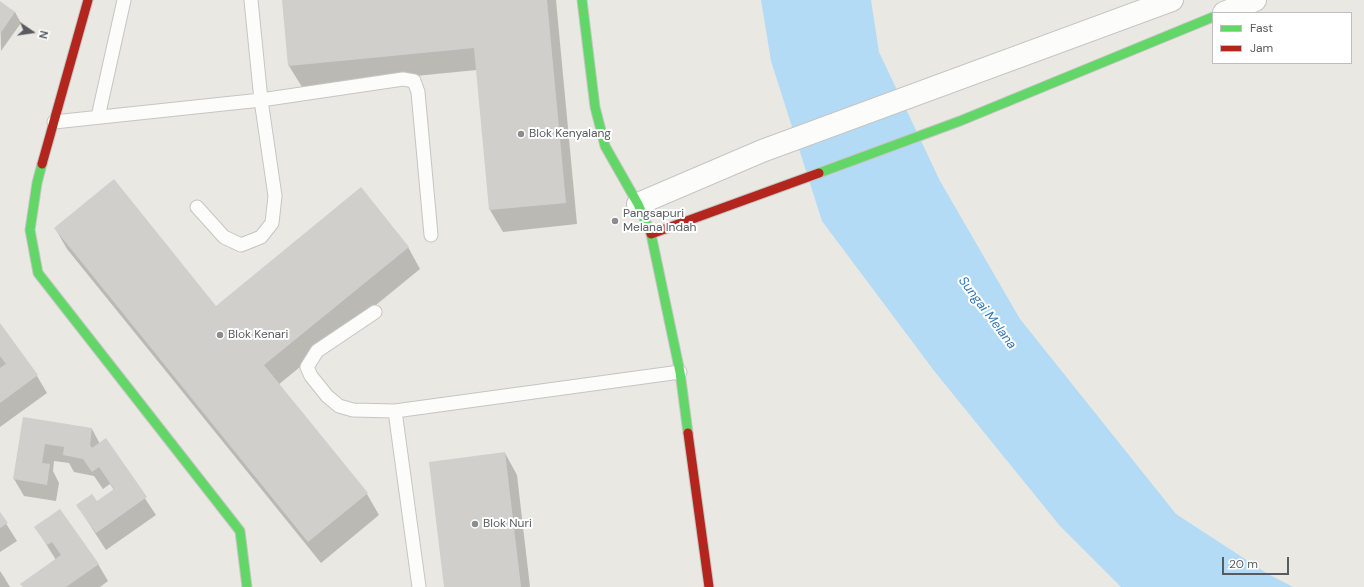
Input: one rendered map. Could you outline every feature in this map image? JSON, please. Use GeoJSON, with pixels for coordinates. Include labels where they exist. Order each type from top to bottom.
{"type":"FeatureCollection","features":[{"type":"Feature","properties":{"kind":"street"},"geometry":{"type":"LineString","coordinates":[[88,0],[37,183],[30,230],[38,273],[240,531],[247,587]]}},
{"type":"Feature","properties":{"kind":"street"},"geometry":{"type":"LineString","coordinates":[[582,0],[595,107],[605,146],[638,204],[651,234],[680,372],[709,587]]}},
{"type":"Feature","properties":{"kind":"street"},"geometry":{"type":"LineString","coordinates":[[638,204],[762,151],[1172,0]]}},
{"type":"Feature","properties":{"kind":"street"},"geometry":{"type":"LineString","coordinates":[[1226,12],[1255,0]]}},
{"type":"Feature","properties":{"kind":"street"},"geometry":{"type":"LineString","coordinates":[[651,234],[960,121],[1212,17]]}},
{"type":"Feature","properties":{"kind":"lane"},"geometry":{"type":"LineString","coordinates":[[98,117],[124,0]]}},
{"type":"Feature","properties":{"kind":"lane"},"geometry":{"type":"LineString","coordinates":[[197,206],[224,237],[241,245],[261,237],[272,223],[276,196],[261,100],[251,0]]}},
{"type":"Feature","properties":{"kind":"lane"},"geometry":{"type":"LineString","coordinates":[[54,122],[261,100],[402,79],[414,81],[418,92],[431,235]]}},
{"type":"Feature","properties":{"kind":"lane"},"geometry":{"type":"LineString","coordinates":[[374,312],[317,351],[307,367],[310,376],[339,406],[353,410],[395,411],[680,372]]}},
{"type":"Feature","properties":{"kind":"lane"},"geometry":{"type":"LineString","coordinates":[[395,411],[419,587]]}},
{"type":"Feature","properties":{"kind":"water","name":"Sungai Melana"},"geometry":{"type":"Polygon","coordinates":[[[761,0],[871,0],[879,52],[940,181],[1020,319],[1176,514],[1268,574],[1293,587],[1121,587],[1060,526],[935,372],[822,221],[771,61],[761,0]]]}},
{"type":"Feature","properties":{"kind":"building","name":"Blok Kenyalang"},"geometry":{"type":"Polygon","coordinates":[[[282,0],[547,0],[566,203],[489,210],[474,48],[288,66],[282,0]]]}},
{"type":"Feature","properties":{"kind":"building"},"geometry":{"type":"Polygon","coordinates":[[[0,1],[15,12],[0,34],[0,1]]]}},
{"type":"Feature","properties":{"kind":"building","name":"Blok Kenari"},"geometry":{"type":"Polygon","coordinates":[[[114,179],[216,306],[361,187],[409,247],[264,365],[368,493],[308,542],[54,228],[114,179]]]}},
{"type":"Feature","properties":{"kind":"building"},"geometry":{"type":"Polygon","coordinates":[[[0,323],[38,375],[0,403],[0,368],[6,364],[0,356],[0,323]]]}},
{"type":"Feature","properties":{"kind":"building"},"geometry":{"type":"Polygon","coordinates":[[[23,417],[92,428],[90,445],[92,448],[106,438],[147,497],[96,533],[76,505],[92,494],[97,501],[114,489],[99,467],[92,472],[83,459],[63,455],[64,447],[45,444],[42,463],[50,464],[47,485],[13,479],[23,417]]]}},
{"type":"Feature","properties":{"kind":"building","name":"Blok Nuri"},"geometry":{"type":"Polygon","coordinates":[[[505,452],[521,587],[444,587],[429,462],[505,452]]]}},
{"type":"Feature","properties":{"kind":"building"},"geometry":{"type":"Polygon","coordinates":[[[60,509],[99,564],[66,587],[23,587],[20,584],[61,555],[52,542],[47,545],[34,527],[60,509]]]}},
{"type":"Feature","properties":{"kind":"building"},"geometry":{"type":"Polygon","coordinates":[[[0,512],[8,523],[0,528],[0,512]]]}},
{"type":"Feature","properties":{"kind":"traffic: fast"},"geometry":{"type":"LineString","coordinates":[[582,0],[595,107],[605,146],[638,204],[651,234],[680,372],[688,433]]}},
{"type":"Feature","properties":{"kind":"traffic: fast"},"geometry":{"type":"LineString","coordinates":[[819,173],[960,121],[1212,17]]}},
{"type":"Feature","properties":{"kind":"traffic: fast"},"geometry":{"type":"LineString","coordinates":[[42,164],[37,183],[30,230],[38,273],[240,531],[247,587]]}},
{"type":"Feature","properties":{"kind":"traffic: jam"},"geometry":{"type":"LineString","coordinates":[[42,164],[88,0]]}},
{"type":"Feature","properties":{"kind":"traffic: jam"},"geometry":{"type":"LineString","coordinates":[[651,234],[819,173]]}},
{"type":"Feature","properties":{"kind":"traffic: jam"},"geometry":{"type":"LineString","coordinates":[[688,433],[709,587]]}},
{"type":"Feature","properties":{"kind":"place","name":"Blok Kenyalang"},"geometry":{"type":"Point","coordinates":[521,134]}},
{"type":"Feature","properties":{"kind":"place","name":"Pangsapuri Melana Indah"},"geometry":{"type":"Point","coordinates":[615,221]}},
{"type":"Feature","properties":{"kind":"place","name":"Blok Kenari"},"geometry":{"type":"Point","coordinates":[220,335]}},
{"type":"Feature","properties":{"kind":"place","name":"Blok Nuri"},"geometry":{"type":"Point","coordinates":[475,524]}}]}
